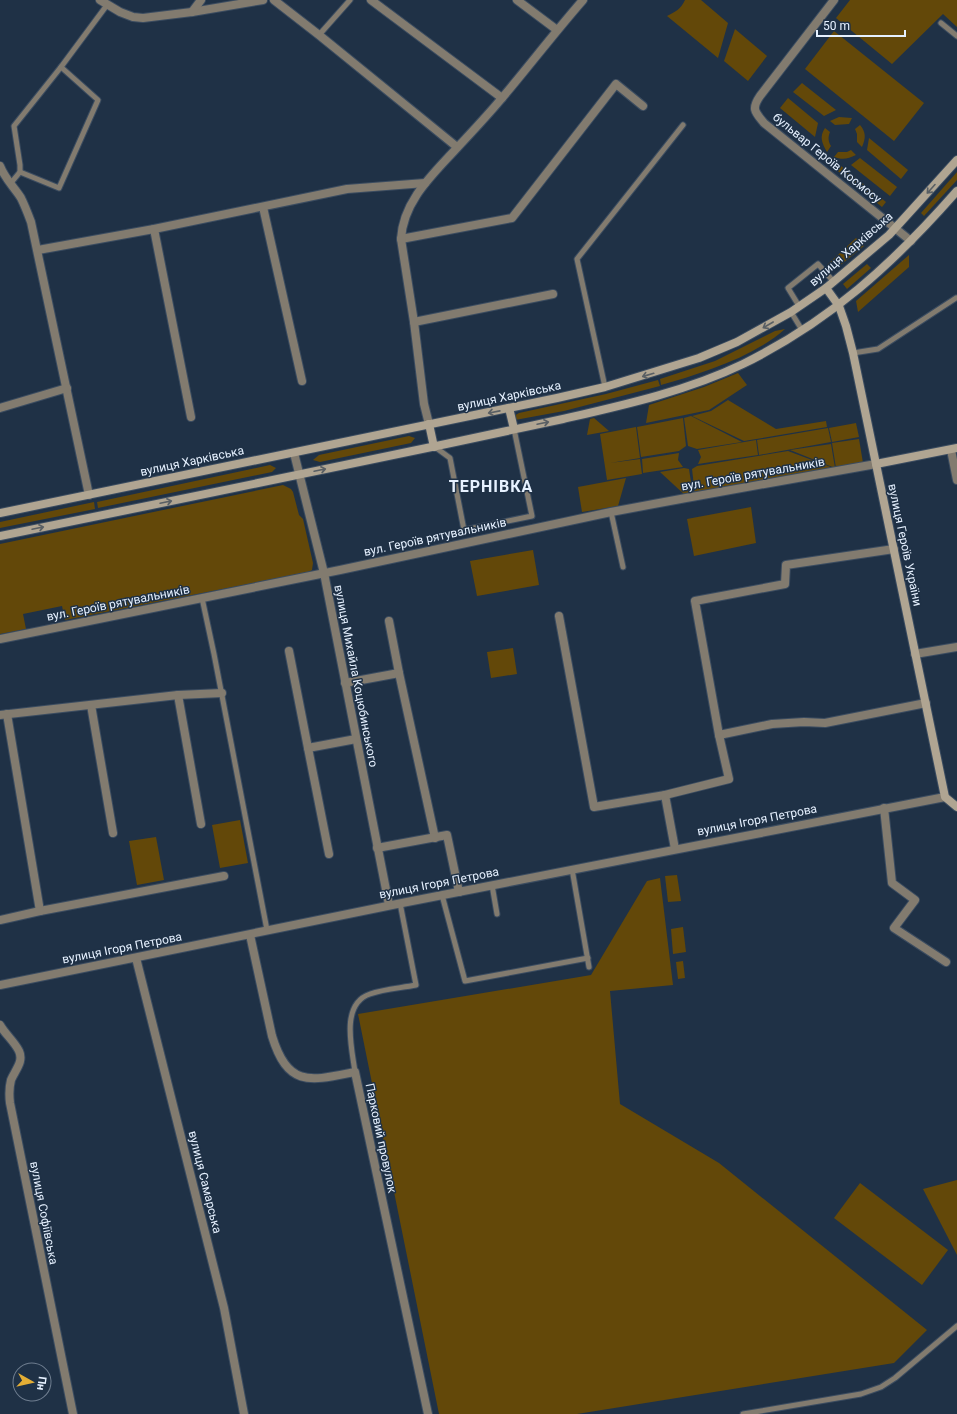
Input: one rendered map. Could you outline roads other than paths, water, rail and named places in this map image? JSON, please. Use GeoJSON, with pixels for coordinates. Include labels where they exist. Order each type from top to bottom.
{"type":"FeatureCollection","features":[{"type":"Feature","properties":{"kind":"street"},"geometry":{"type":"LineString","coordinates":[[192,12],[201,0]]}},
{"type":"Feature","properties":{"kind":"street"},"geometry":{"type":"LineString","coordinates":[[103,2],[120,12],[133,17],[143,18],[192,12],[263,0]]}},
{"type":"Feature","properties":{"kind":"street"},"geometry":{"type":"LineString","coordinates":[[274,0],[458,147]]}},
{"type":"Feature","properties":{"kind":"street"},"geometry":{"type":"LineString","coordinates":[[371,0],[502,98]]}},
{"type":"Feature","properties":{"kind":"street"},"geometry":{"type":"LineString","coordinates":[[517,0],[557,30]]}},
{"type":"Feature","properties":{"kind":"street"},"geometry":{"type":"LineString","coordinates":[[434,446],[424,404],[414,322],[400,239],[401,228],[405,216],[425,183],[502,98],[583,0]]}},
{"type":"Feature","properties":{"kind":"street","name":"бульвар Героїв Космосу"},"geometry":{"type":"LineString","coordinates":[[834,0],[755,104],[755,112],[764,123],[911,241]]}},
{"type":"Feature","properties":{"kind":"street"},"geometry":{"type":"LineString","coordinates":[[400,239],[512,218],[616,84],[643,106]]}},
{"type":"Feature","properties":{"kind":"street","name":"вулиця Харківська"},"geometry":{"type":"LineString","coordinates":[[0,513],[294,453],[605,387],[699,358],[737,342],[791,312],[834,282],[895,229],[957,160]]}},
{"type":"Feature","properties":{"kind":"street"},"geometry":{"type":"LineString","coordinates":[[0,166],[4,176],[27,209],[31,222],[89,495]]}},
{"type":"Feature","properties":{"kind":"street"},"geometry":{"type":"LineString","coordinates":[[38,250],[154,229],[347,189],[425,183]]}},
{"type":"Feature","properties":{"kind":"street"},"geometry":{"type":"LineString","coordinates":[[0,536],[300,475],[613,408],[706,380],[742,364],[802,330],[839,306],[882,270],[957,191]]}},
{"type":"Feature","properties":{"kind":"street"},"geometry":{"type":"LineString","coordinates":[[263,207],[302,381]]}},
{"type":"Feature","properties":{"kind":"street"},"geometry":{"type":"LineString","coordinates":[[154,229],[192,418]]}},
{"type":"Feature","properties":{"kind":"street","name":"вулиця Героїв України"},"geometry":{"type":"LineString","coordinates":[[826,288],[839,306],[853,353],[945,797]]}},
{"type":"Feature","properties":{"kind":"street"},"geometry":{"type":"LineString","coordinates":[[414,322],[553,294]]}},
{"type":"Feature","properties":{"kind":"street"},"geometry":{"type":"LineString","coordinates":[[0,408],[67,388]]}},
{"type":"Feature","properties":{"kind":"street"},"geometry":{"type":"LineString","coordinates":[[509,408],[514,429]]}},
{"type":"Feature","properties":{"kind":"street"},"geometry":{"type":"LineString","coordinates":[[876,464],[954,449],[957,480]]}},
{"type":"Feature","properties":{"kind":"street","name":"вулиця Михайла Коцюбинського"},"geometry":{"type":"LineString","coordinates":[[294,453],[324,573],[389,905]]}},
{"type":"Feature","properties":{"kind":"street","name":"вул. Героїв рятувальників"},"geometry":{"type":"LineString","coordinates":[[0,639],[324,573],[611,512],[876,464]]}},
{"type":"Feature","properties":{"kind":"street"},"geometry":{"type":"LineString","coordinates":[[559,616],[594,807],[665,795],[729,779],[695,601],[785,584],[786,565],[894,549]]}},
{"type":"Feature","properties":{"kind":"street"},"geometry":{"type":"LineString","coordinates":[[389,620],[434,838]]}},
{"type":"Feature","properties":{"kind":"street"},"geometry":{"type":"LineString","coordinates":[[915,654],[957,647]]}},
{"type":"Feature","properties":{"kind":"street"},"geometry":{"type":"LineString","coordinates":[[289,651],[329,854]]}},
{"type":"Feature","properties":{"kind":"street"},"geometry":{"type":"LineString","coordinates":[[345,683],[399,673]]}},
{"type":"Feature","properties":{"kind":"street"},"geometry":{"type":"LineString","coordinates":[[40,911],[3,715],[178,695],[222,692]]}},
{"type":"Feature","properties":{"kind":"street"},"geometry":{"type":"LineString","coordinates":[[178,695],[201,824]]}},
{"type":"Feature","properties":{"kind":"street"},"geometry":{"type":"LineString","coordinates":[[720,735],[772,724],[804,722],[825,723],[926,703]]}},
{"type":"Feature","properties":{"kind":"street"},"geometry":{"type":"LineString","coordinates":[[91,705],[113,833]]}},
{"type":"Feature","properties":{"kind":"street"},"geometry":{"type":"LineString","coordinates":[[308,748],[356,739]]}},
{"type":"Feature","properties":{"kind":"street"},"geometry":{"type":"LineString","coordinates":[[665,795],[675,849]]}},
{"type":"Feature","properties":{"kind":"street"},"geometry":{"type":"LineString","coordinates":[[945,797],[957,806]]}},
{"type":"Feature","properties":{"kind":"street","name":"вулиця Ігоря Петрова"},"geometry":{"type":"LineString","coordinates":[[0,985],[250,935],[267,930],[389,905],[945,797]]}},
{"type":"Feature","properties":{"kind":"street"},"geometry":{"type":"LineString","coordinates":[[884,808],[892,883],[915,900],[894,928],[946,962]]}},
{"type":"Feature","properties":{"kind":"street"},"geometry":{"type":"LineString","coordinates":[[378,848],[447,835],[459,892]]}},
{"type":"Feature","properties":{"kind":"street"},"geometry":{"type":"LineString","coordinates":[[0,920],[224,876]]}},
{"type":"Feature","properties":{"kind":"street","name":"Парковий провулок"},"geometry":{"type":"LineString","coordinates":[[250,935],[272,1036],[276,1050],[282,1062],[294,1074],[311,1079],[320,1080],[355,1072],[428,1414]]}},
{"type":"Feature","properties":{"kind":"street","name":"вулиця Самарська"},"geometry":{"type":"LineString","coordinates":[[136,958],[224,1308],[244,1414]]}},
{"type":"Feature","properties":{"kind":"street","name":"вулиця Софіївська"},"geometry":{"type":"LineString","coordinates":[[0,1025],[19,1050],[21,1056],[20,1062],[11,1080],[9,1089],[10,1103],[73,1414]]}},
{"type":"Feature","properties":{"kind":"lane"},"geometry":{"type":"LineString","coordinates":[[319,35],[350,0]]}},
{"type":"Feature","properties":{"kind":"lane"},"geometry":{"type":"LineString","coordinates":[[10,184],[20,172],[14,126],[61,67],[103,2]]}},
{"type":"Feature","properties":{"kind":"lane"},"geometry":{"type":"LineString","coordinates":[[941,23],[957,36]]}},
{"type":"Feature","properties":{"kind":"lane"},"geometry":{"type":"LineString","coordinates":[[20,172],[59,188],[98,100],[61,67]]}},
{"type":"Feature","properties":{"kind":"lane"},"geometry":{"type":"LineString","coordinates":[[605,387],[577,259],[683,125]]}},
{"type":"Feature","properties":{"kind":"lane"},"geometry":{"type":"LineString","coordinates":[[799,306],[788,288],[818,264],[834,282]]}},
{"type":"Feature","properties":{"kind":"lane"},"geometry":{"type":"LineString","coordinates":[[853,353],[878,349],[956,298]]}},
{"type":"Feature","properties":{"kind":"lane"},"geometry":{"type":"LineString","coordinates":[[791,312],[802,330]]}},
{"type":"Feature","properties":{"kind":"lane"},"geometry":{"type":"LineString","coordinates":[[434,446],[450,458],[464,530],[532,516],[514,429]]}},
{"type":"Feature","properties":{"kind":"lane"},"geometry":{"type":"LineString","coordinates":[[611,512],[623,567]]}},
{"type":"Feature","properties":{"kind":"lane"},"geometry":{"type":"LineString","coordinates":[[202,598],[222,692],[267,930]]}},
{"type":"Feature","properties":{"kind":"lane"},"geometry":{"type":"LineString","coordinates":[[572,869],[589,966]]}},
{"type":"Feature","properties":{"kind":"lane"},"geometry":{"type":"LineString","coordinates":[[492,885],[497,914]]}},
{"type":"Feature","properties":{"kind":"lane"},"geometry":{"type":"LineString","coordinates":[[442,895],[465,981],[588,958]]}},
{"type":"Feature","properties":{"kind":"lane"},"geometry":{"type":"LineString","coordinates":[[355,1072],[350,1022],[356,1005],[361,999],[369,994],[416,985],[400,903]]}},
{"type":"Feature","properties":{"kind":"lane"},"geometry":{"type":"LineString","coordinates":[[743,1414],[862,1394],[881,1387],[895,1378],[957,1326]]}},
{"type":"Feature","properties":{"kind":"district","name":"ТЕРНІВКА"},"geometry":{"type":"Point","coordinates":[491,486]}}]}
